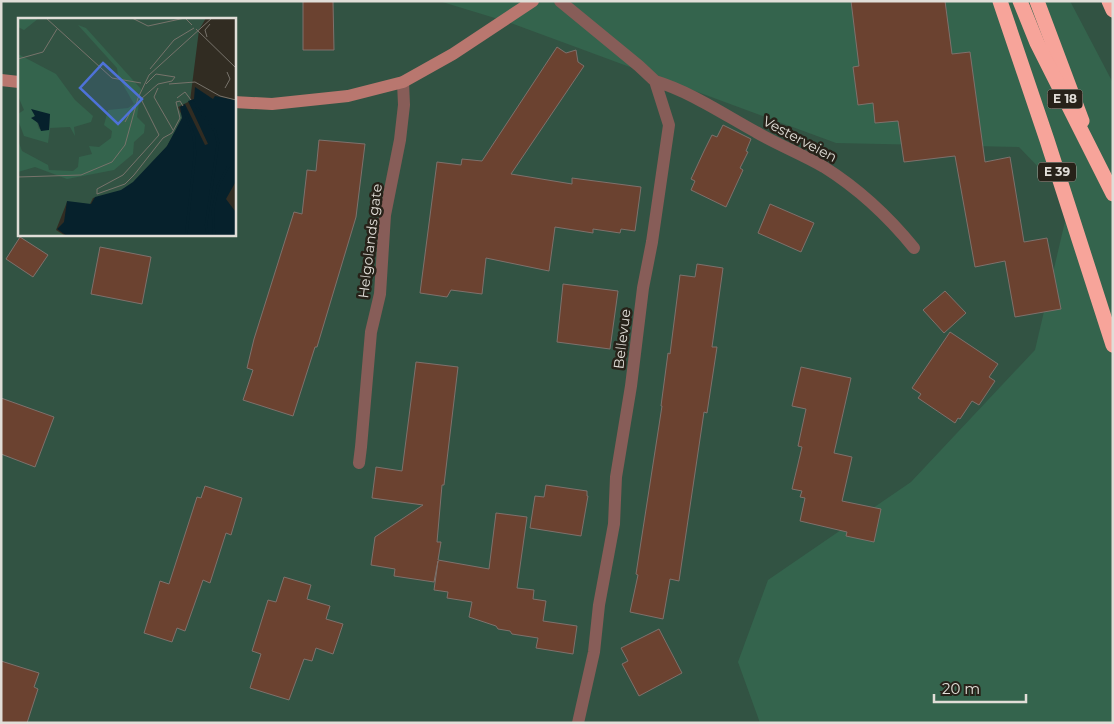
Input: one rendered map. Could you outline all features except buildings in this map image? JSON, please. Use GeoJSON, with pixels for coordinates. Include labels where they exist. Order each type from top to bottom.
{"type":"FeatureCollection","features":[{"type":"Feature","properties":{"kind":"highway","name":"E 39"},"geometry":{"type":"LineString","coordinates":[[1000,1],[1047,140],[1112,344]]}},
{"type":"Feature","properties":{"kind":"highway","name":"E 18"},"geometry":{"type":"LineString","coordinates":[[1020,1],[1037,43],[1113,194]]}},
{"type":"Feature","properties":{"kind":"highway","name":"E 39"},"geometry":{"type":"LineString","coordinates":[[1037,1],[1113,205]]}},
{"type":"Feature","properties":{"kind":"highway"},"geometry":{"type":"LineString","coordinates":[[1109,1],[1113,10]]}},
{"type":"Feature","properties":{"kind":"main road"},"geometry":{"type":"LineString","coordinates":[[235,102],[272,104],[348,96],[403,82],[453,54],[533,1]]}},
{"type":"Feature","properties":{"kind":"main road"},"geometry":{"type":"LineString","coordinates":[[1,80],[18,82]]}},
{"type":"Feature","properties":{"kind":"street"},"geometry":{"type":"LineString","coordinates":[[560,1],[655,81]]}},
{"type":"Feature","properties":{"kind":"street","name":"Vesterveien"},"geometry":{"type":"LineString","coordinates":[[655,81],[700,100],[759,134],[823,167],[877,207],[914,248]]}},
{"type":"Feature","properties":{"kind":"street","name":"Bellevue"},"geometry":{"type":"LineString","coordinates":[[578,723],[594,652],[599,605],[614,524],[616,477],[669,125],[655,81]]}},
{"type":"Feature","properties":{"kind":"street","name":"Helgolands gate"},"geometry":{"type":"LineString","coordinates":[[359,463],[362,447],[371,332],[380,294],[385,215],[400,140],[404,105],[403,82]]}},
{"type":"Feature","properties":{"kind":"green space"},"geometry":{"type":"Polygon","coordinates":[[[1,1],[1113,1],[1113,723],[1,723],[1,1]]]}},
{"type":"Feature","properties":{"kind":"green space"},"geometry":{"type":"Polygon","coordinates":[[[439,1],[1070,1],[1113,83],[1113,723],[760,723],[738,662],[768,580],[911,482],[1035,350],[1070,200],[1019,147],[836,143],[508,22],[439,1]]]}}]}
